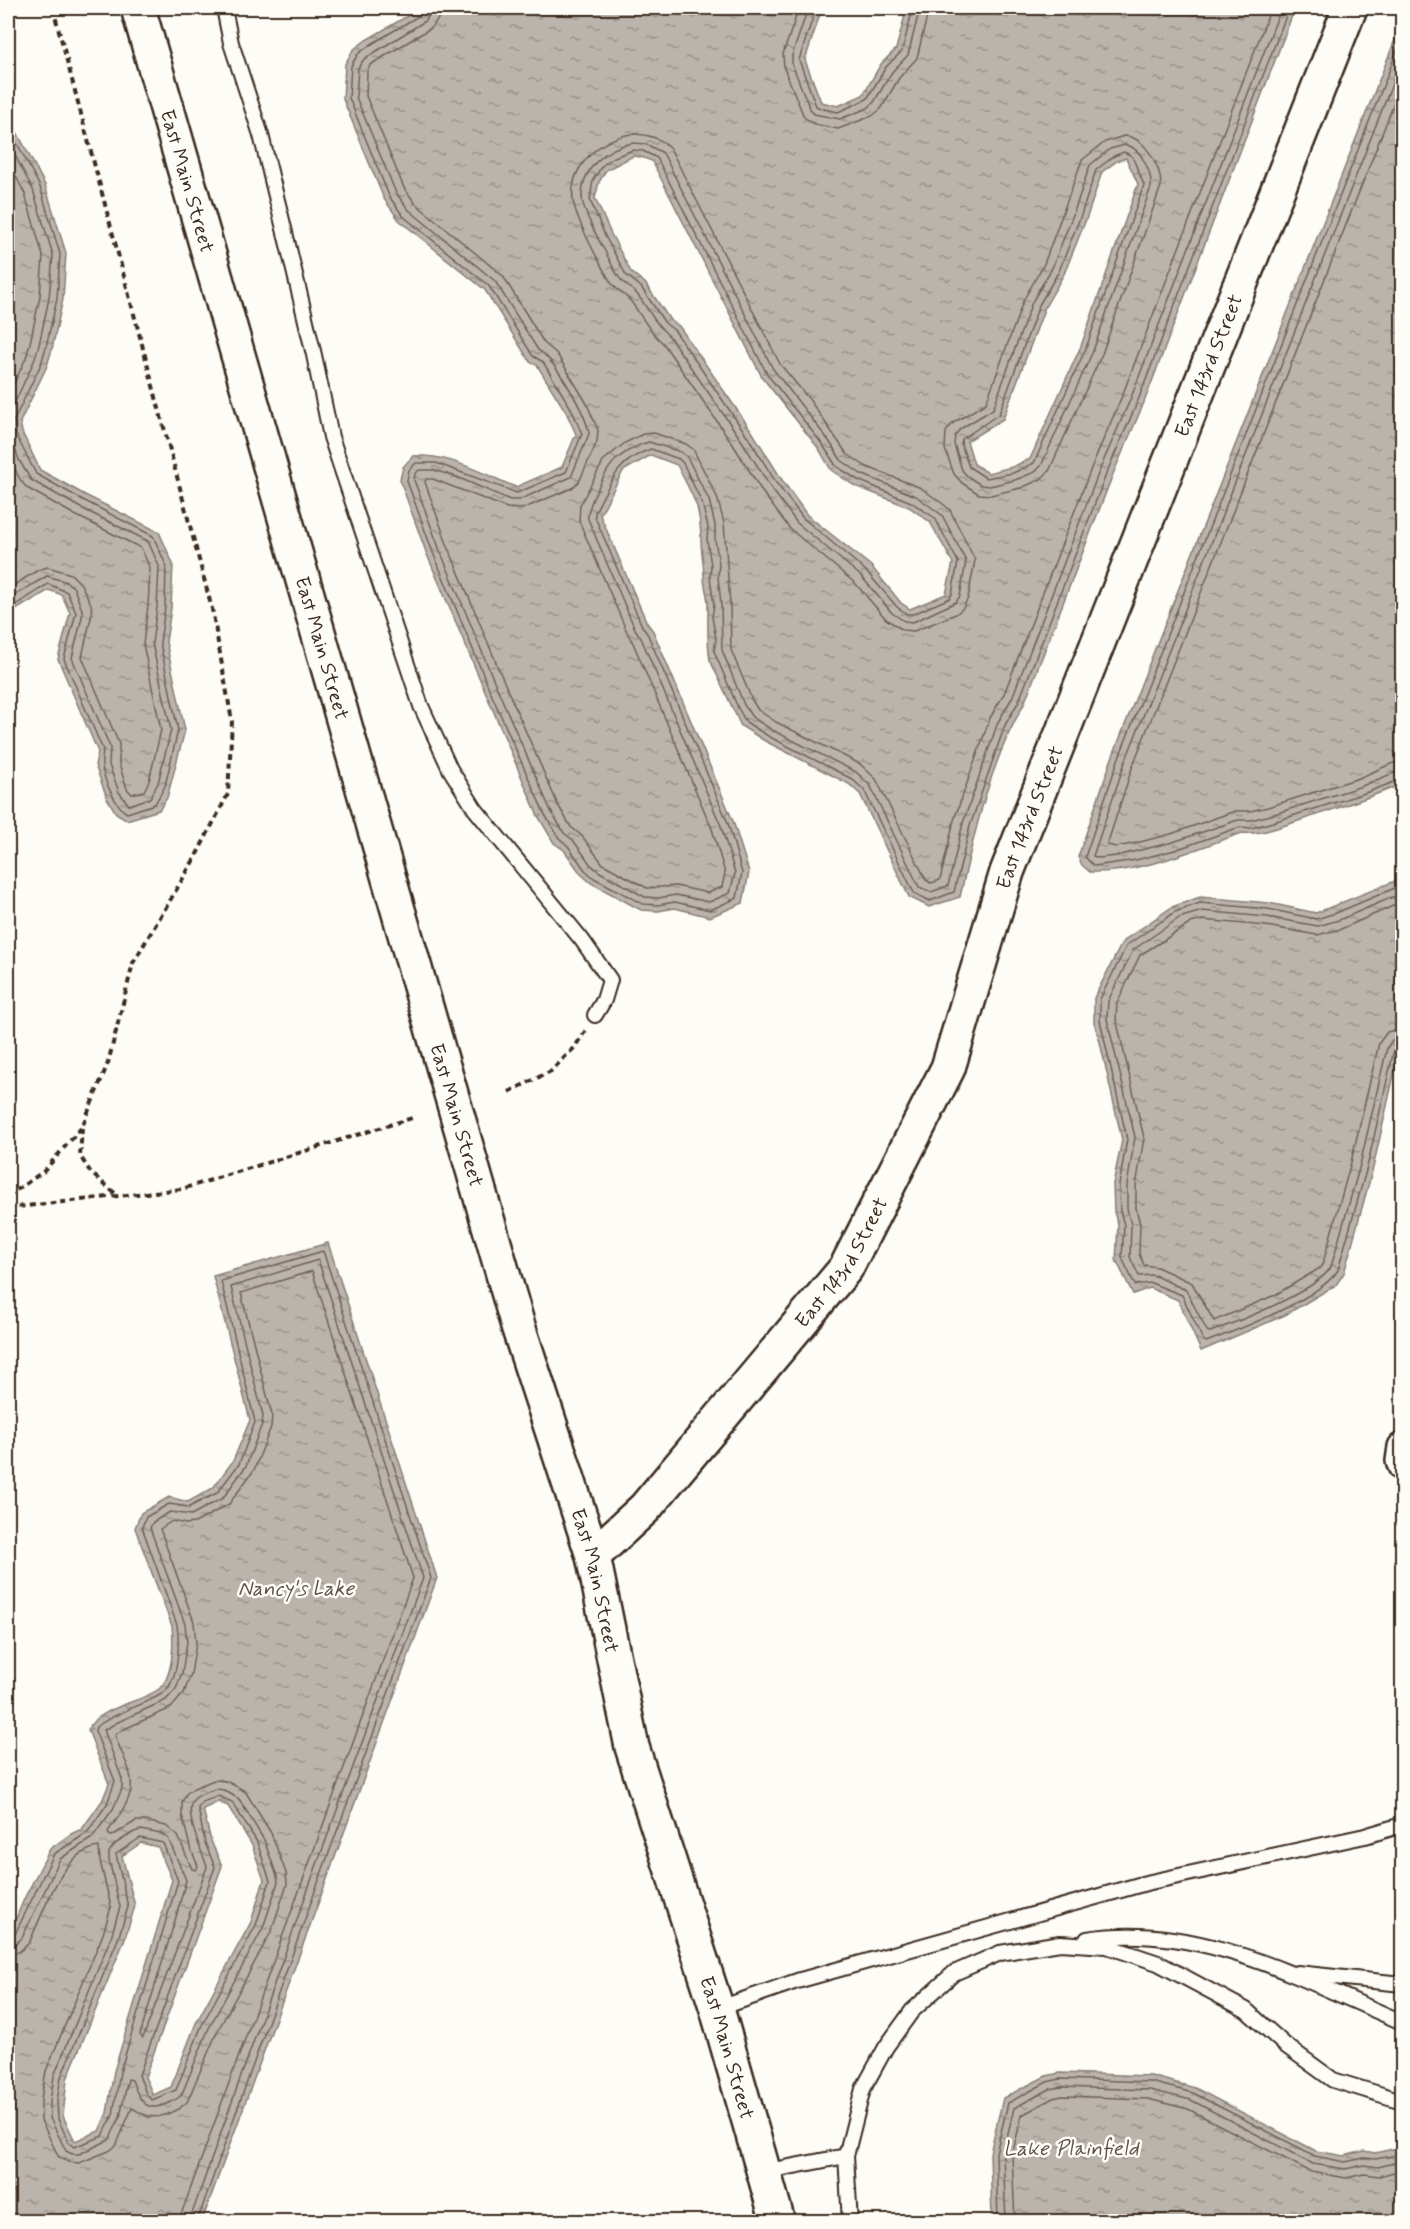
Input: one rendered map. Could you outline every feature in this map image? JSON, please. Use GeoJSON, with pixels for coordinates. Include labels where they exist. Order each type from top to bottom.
{"type":"FeatureCollection","features":[{"type":"Feature","properties":{"kind":"main road","name":"East Main Street"},"geometry":{"type":"LineString","coordinates":[[138,8],[515,1314],[593,1556],[632,1747],[717,2009],[778,2222]]}},
{"type":"Feature","properties":{"kind":"main road","name":"East 143rd Street"},"geometry":{"type":"LineString","coordinates":[[593,1556],[645,1508],[846,1268],[948,1068],[1007,872],[1350,8]]}},
{"type":"Feature","properties":{"kind":"street"},"geometry":{"type":"LineString","coordinates":[[1402,1447],[1400,1461],[1402,1466]]}},
{"type":"Feature","properties":{"kind":"lane"},"geometry":{"type":"LineString","coordinates":[[224,8],[231,43],[261,135],[314,355],[331,437],[421,706],[450,769],[475,809],[582,940],[610,980],[604,1000],[595,1015]]}},
{"type":"Feature","properties":{"kind":"lane"},"geometry":{"type":"LineString","coordinates":[[717,2009],[797,1981],[1146,1883],[1365,1836],[1402,1825]]}},
{"type":"Feature","properties":{"kind":"lane"},"geometry":{"type":"LineString","coordinates":[[850,2222],[846,2156],[863,2089],[886,2047],[912,2011],[954,1973],[1000,1953],[1105,1936],[1154,1936],[1226,1950],[1286,1972],[1402,2022]]}},
{"type":"Feature","properties":{"kind":"lane"},"geometry":{"type":"LineString","coordinates":[[1060,1943],[1107,1946],[1158,1963],[1246,2010],[1285,2045],[1333,2080],[1402,2101]]}},
{"type":"Feature","properties":{"kind":"lane"},"geometry":{"type":"LineString","coordinates":[[1286,1972],[1402,1984]]}},
{"type":"Feature","properties":{"kind":"lane"},"geometry":{"type":"LineString","coordinates":[[764,2172],[846,2156]]}},
{"type":"Feature","properties":{"kind":"path"},"geometry":{"type":"LineString","coordinates":[[53,8],[212,609],[231,721],[228,794],[195,858],[133,963],[108,1063],[82,1127],[80,1156],[92,1173],[118,1195]]}},
{"type":"Feature","properties":{"kind":"path"},"geometry":{"type":"LineString","coordinates":[[509,1092],[551,1071],[574,1048],[595,1015]]}},
{"type":"Feature","properties":{"kind":"path"},"geometry":{"type":"LineString","coordinates":[[8,1208],[182,1189],[412,1118]]}},
{"type":"Feature","properties":{"kind":"path"},"geometry":{"type":"LineString","coordinates":[[8,1196],[44,1171],[82,1127]]}},
{"type":"Feature","properties":{"kind":"water"},"geometry":{"type":"Polygon","coordinates":[[[421,8],[822,8],[805,60],[821,102],[838,106],[863,95],[881,64],[896,49],[907,8],[1295,8],[1143,405],[1113,474],[1024,704],[1002,749],[985,798],[960,897],[929,907],[909,897],[860,794],[849,784],[765,741],[741,726],[710,660],[708,601],[697,507],[677,465],[651,455],[623,471],[600,515],[647,623],[653,631],[733,821],[749,872],[743,903],[710,917],[675,908],[658,911],[641,910],[591,883],[581,874],[564,850],[554,843],[538,816],[426,552],[400,480],[403,467],[413,456],[427,456],[466,466],[516,487],[562,467],[576,434],[566,412],[537,365],[530,362],[485,290],[399,220],[384,199],[343,99],[345,64],[353,50],[421,8]],[[633,156],[606,170],[599,182],[595,198],[631,272],[645,283],[670,320],[679,326],[807,515],[871,566],[901,603],[910,609],[946,594],[953,563],[930,522],[909,507],[855,486],[831,470],[819,449],[762,377],[652,161],[633,156]],[[1126,158],[1117,161],[1102,172],[1087,217],[1064,274],[1045,307],[1003,419],[967,441],[974,464],[988,473],[1012,467],[1030,459],[1081,346],[1138,184],[1126,158]]]}},
{"type":"Feature","properties":{"kind":"water"},"geometry":{"type":"Polygon","coordinates":[[[1402,22],[1402,784],[1279,827],[1257,833],[1242,833],[1148,865],[1109,872],[1090,872],[1082,865],[1078,857],[1112,758],[1402,22]]]}},
{"type":"Feature","properties":{"kind":"water"},"geometry":{"type":"Polygon","coordinates":[[[8,117],[45,185],[66,253],[63,299],[52,349],[47,366],[20,422],[22,432],[40,470],[159,532],[173,564],[171,608],[166,642],[185,730],[167,798],[159,810],[127,820],[116,813],[107,798],[95,765],[98,752],[58,659],[70,613],[62,595],[49,590],[14,611],[8,622],[8,117]]]}},
{"type":"Feature","properties":{"kind":"water"},"geometry":{"type":"Polygon","coordinates":[[[1402,878],[1402,1039],[1373,1168],[1344,1273],[1336,1285],[1285,1315],[1201,1351],[1178,1300],[1150,1288],[1133,1294],[1116,1260],[1118,1225],[1114,1212],[1113,1184],[1122,1140],[1094,1022],[1094,998],[1123,941],[1172,907],[1200,897],[1269,903],[1316,913],[1402,878]]]}},
{"type":"Feature","properties":{"kind":"water","name":"Nancy's Lake"},"geometry":{"type":"Polygon","coordinates":[[[328,1243],[437,1578],[202,2221],[8,2221],[8,1938],[24,1899],[50,1849],[82,1829],[102,1801],[109,1784],[88,1730],[91,1725],[110,1710],[159,1689],[164,1684],[170,1668],[172,1626],[135,1528],[141,1513],[169,1497],[188,1502],[213,1488],[233,1461],[250,1420],[213,1276],[328,1243]],[[218,1802],[203,1809],[211,1841],[222,1866],[145,2077],[153,2095],[171,2087],[196,2023],[251,1922],[264,1880],[252,1845],[228,1806],[218,1802]],[[141,1843],[122,1856],[135,1906],[124,1941],[67,2079],[63,2116],[75,2141],[99,2131],[107,2113],[114,2071],[172,1880],[158,1847],[141,1843]]]}},
{"type":"Feature","properties":{"kind":"water"},"geometry":{"type":"Polygon","coordinates":[[[8,1660],[13,1676],[14,1693],[8,1727],[8,1660]]]}},
{"type":"Feature","properties":{"kind":"water","name":"Lake Plainfield"},"geometry":{"type":"Polygon","coordinates":[[[1060,2073],[1151,2076],[1195,2088],[1316,2151],[1344,2156],[1364,2151],[1375,2153],[1402,2147],[1402,2221],[992,2221],[990,2153],[1003,2098],[1046,2076],[1060,2073]]]}}]}
